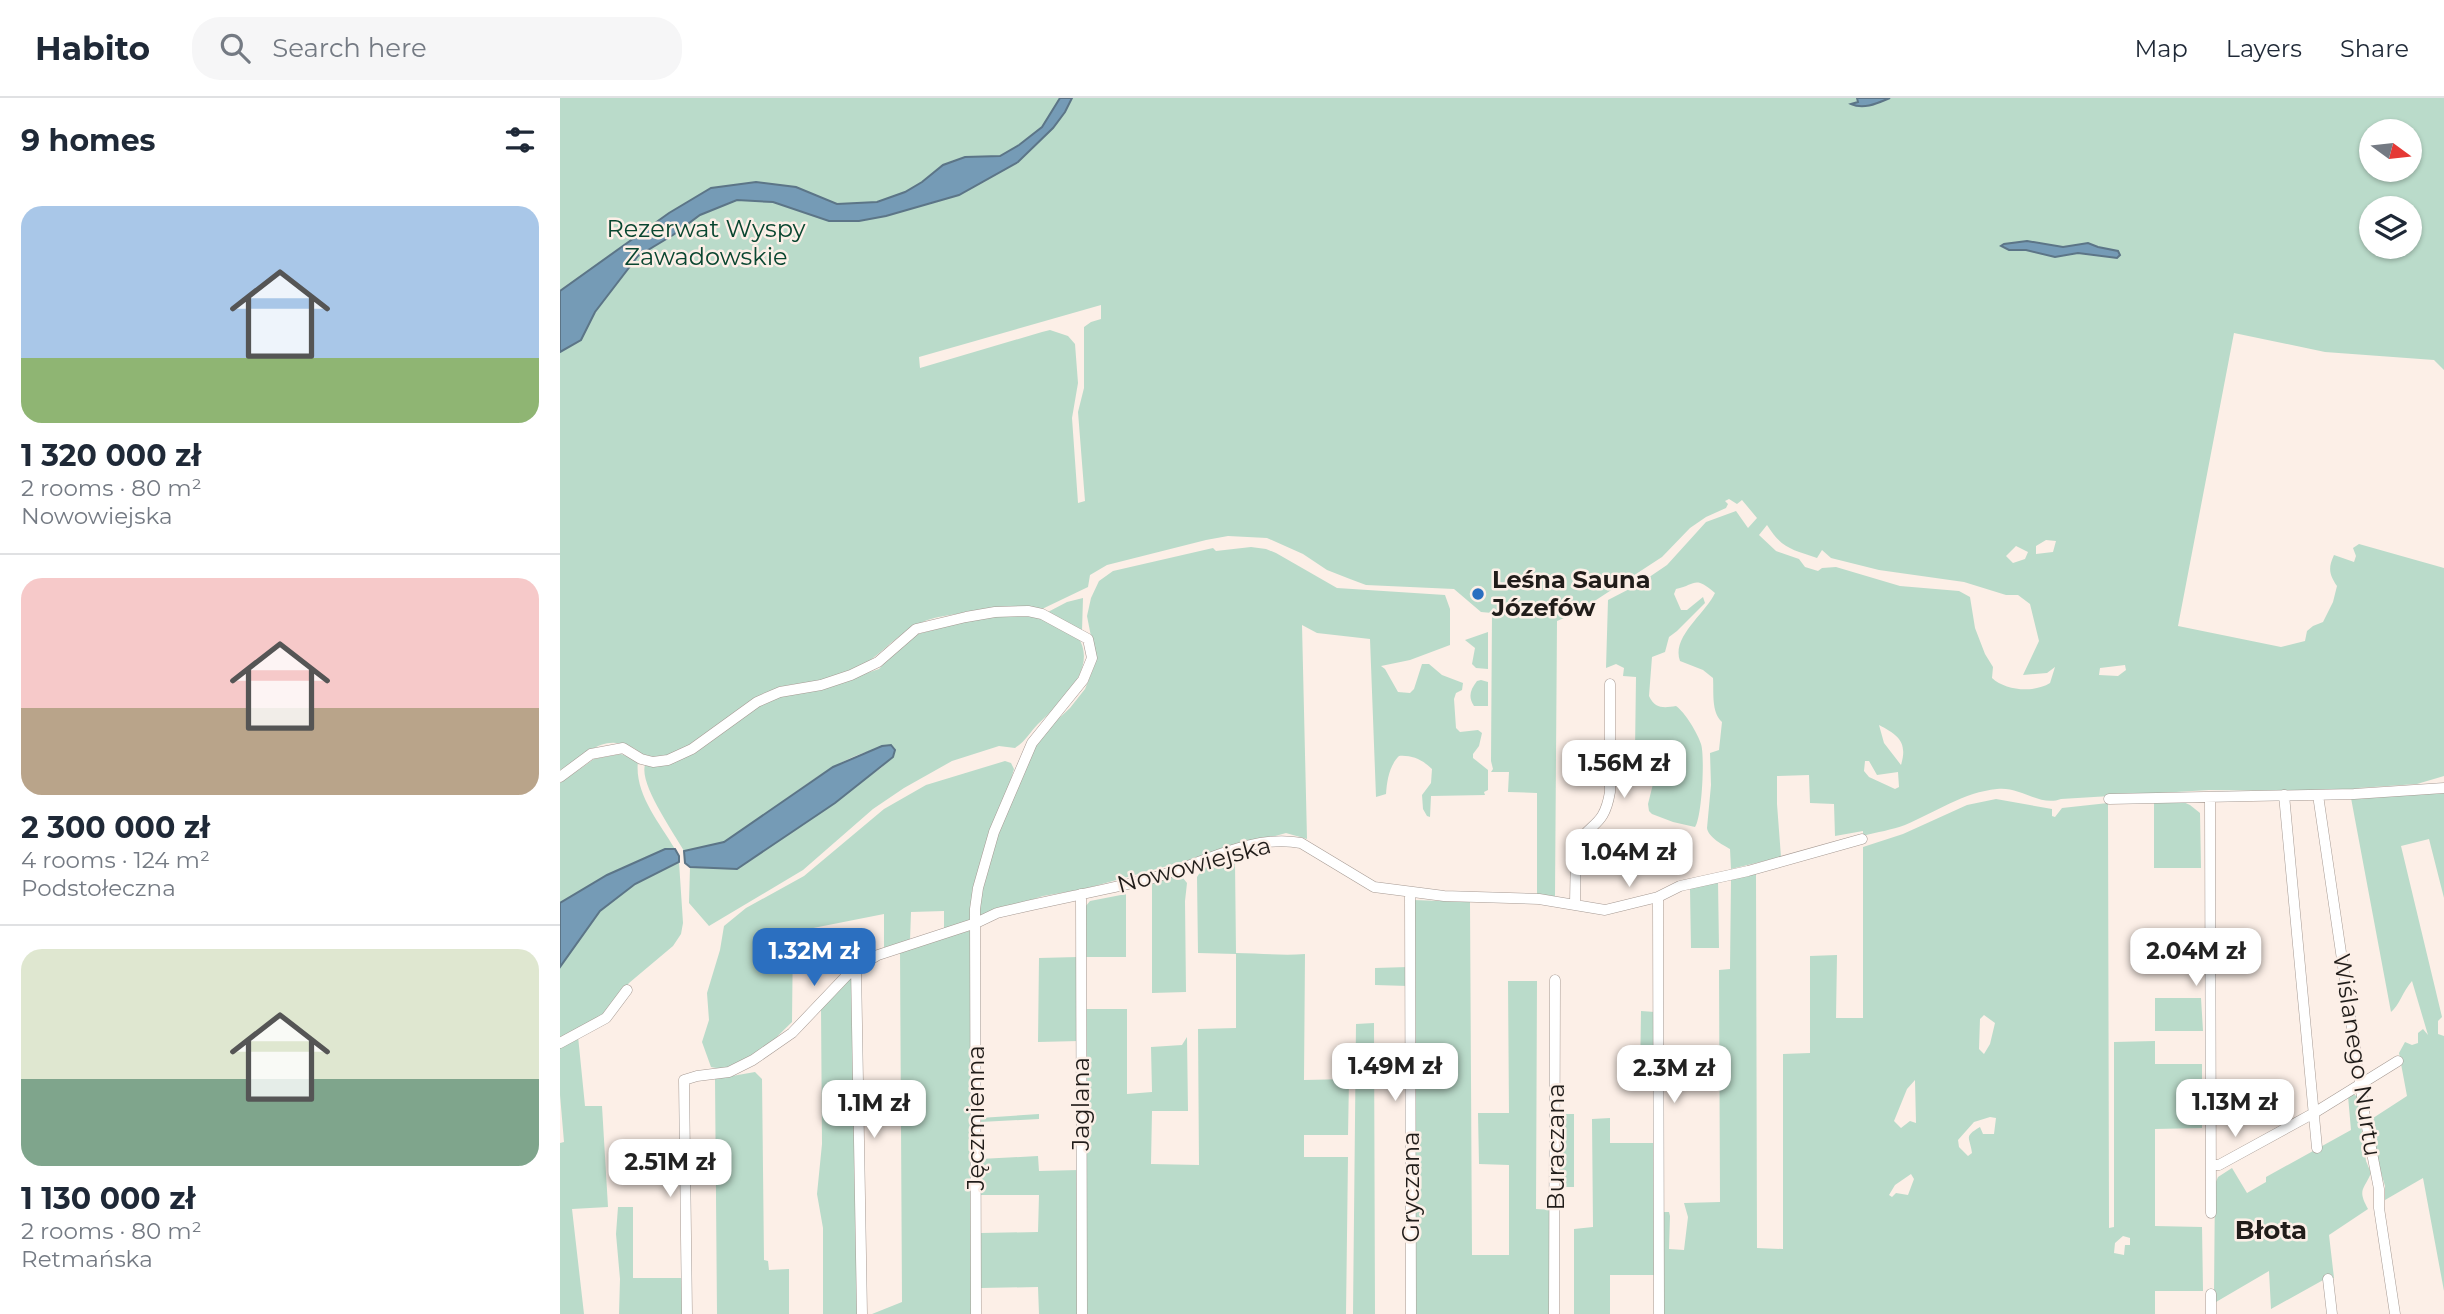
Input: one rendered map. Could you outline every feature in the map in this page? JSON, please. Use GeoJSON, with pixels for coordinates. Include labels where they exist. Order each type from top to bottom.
{"type":"FeatureCollection","features":[{"type":"Feature","properties":{"kind":"street","name":"Jęczmienna"},"geometry":{"type":"LineString","coordinates":[[560,777],[591,754],[623,748],[641,759],[653,762],[668,760],[692,749],[757,702],[780,692],[821,685],[851,675],[877,662],[916,629],[995,612],[1028,611],[1042,614],[1088,639],[1092,659],[1083,680],[1032,743],[994,832],[978,888],[976,1314]]}},
{"type":"Feature","properties":{"kind":"street"},"geometry":{"type":"LineString","coordinates":[[1575,904],[1576,845],[1601,820],[1610,792],[1611,684]]}},
{"type":"Feature","properties":{"kind":"street"},"geometry":{"type":"LineString","coordinates":[[2109,799],[2318,795],[2444,788]]}},
{"type":"Feature","properties":{"kind":"street"},"geometry":{"type":"LineString","coordinates":[[2284,795],[2318,1148]]}},
{"type":"Feature","properties":{"kind":"street","name":"Wiślanego Nurtu"},"geometry":{"type":"LineString","coordinates":[[2318,795],[2360,1083],[2379,1189],[2379,1208],[2395,1314]]}},
{"type":"Feature","properties":{"kind":"street"},"geometry":{"type":"LineString","coordinates":[[2210,797],[2211,1213]]}},
{"type":"Feature","properties":{"kind":"street","name":"Nowowiejska"},"geometry":{"type":"LineString","coordinates":[[687,1314],[683,1084],[688,1078],[729,1072],[753,1060],[792,1033],[856,967],[878,955],[997,914],[1148,879],[1268,841],[1301,842],[1374,887],[1444,896],[1539,899],[1605,909],[1658,897],[1680,886],[1748,871],[1862,839]]}},
{"type":"Feature","properties":{"kind":"street","name":"Gryczana"},"geometry":{"type":"LineString","coordinates":[[1410,892],[1411,1314]]}},
{"type":"Feature","properties":{"kind":"street","name":"Jaglana"},"geometry":{"type":"LineString","coordinates":[[1081,894],[1082,1314]]}},
{"type":"Feature","properties":{"kind":"street"},"geometry":{"type":"LineString","coordinates":[[1658,897],[1659,1314]]}},
{"type":"Feature","properties":{"kind":"street"},"geometry":{"type":"LineString","coordinates":[[856,967],[862,1314]]}},
{"type":"Feature","properties":{"kind":"street","name":"Buraczana"},"geometry":{"type":"LineString","coordinates":[[1555,1314],[1556,980]]}},
{"type":"Feature","properties":{"kind":"street"},"geometry":{"type":"LineString","coordinates":[[560,1043],[606,1018],[627,990]]}},
{"type":"Feature","properties":{"kind":"street"},"geometry":{"type":"LineString","coordinates":[[2211,1165],[2219,1165],[2314,1113],[2398,1061]]}},
{"type":"Feature","properties":{"kind":"street"},"geometry":{"type":"LineString","coordinates":[[2328,1279],[2332,1314]]}},
{"type":"Feature","properties":{"kind":"street"},"geometry":{"type":"LineString","coordinates":[[2211,1294],[2211,1314]]}},
{"type":"Feature","properties":{"kind":"green space","name":"Rezerwat Wyspy Zawadowskie"},"geometry":{"type":"Polygon","coordinates":[[[560,98],[2444,98],[2444,370],[2434,360],[2325,352],[2234,333],[2178,626],[2281,647],[2305,641],[2307,631],[2323,622],[2337,586],[2330,571],[2334,555],[2354,562],[2356,556],[2353,548],[2359,544],[2444,568],[2444,776],[2417,784],[2359,788],[2359,792],[2209,790],[2053,801],[2038,799],[2014,790],[1997,789],[1962,798],[1895,828],[1863,836],[1863,831],[1835,836],[1834,804],[1810,803],[1809,775],[1777,776],[1781,857],[1731,869],[1730,849],[1713,838],[1707,828],[1711,785],[1710,753],[1719,750],[1722,722],[1715,707],[1713,678],[1703,670],[1680,661],[1679,652],[1685,634],[1715,593],[1699,583],[1676,589],[1674,594],[1681,610],[1687,610],[1703,597],[1705,603],[1669,637],[1665,652],[1652,657],[1651,700],[1657,705],[1676,706],[1680,709],[1701,744],[1702,786],[1695,827],[1673,822],[1649,811],[1648,804],[1654,780],[1652,752],[1635,751],[1636,677],[1623,676],[1624,668],[1616,664],[1606,668],[1608,600],[1667,565],[1706,522],[1736,511],[1748,528],[1757,518],[1742,500],[1737,504],[1729,499],[1725,501],[1728,504],[1726,508],[1690,528],[1662,557],[1593,602],[1598,604],[1557,621],[1555,896],[1537,895],[1537,793],[1508,792],[1509,772],[1491,772],[1492,613],[1481,612],[1454,589],[1366,585],[1327,570],[1303,554],[1267,538],[1228,536],[1107,565],[1090,575],[1088,587],[1040,610],[984,610],[934,618],[903,634],[854,669],[824,680],[777,688],[717,729],[668,755],[651,758],[627,745],[607,743],[591,750],[560,770],[560,98]],[[1101,305],[919,357],[920,368],[1050,330],[1068,336],[1075,344],[1078,383],[1072,418],[1078,503],[1085,501],[1078,412],[1084,388],[1084,327],[1101,319],[1101,305]],[[1767,525],[1759,535],[1776,551],[1799,559],[1805,567],[1818,571],[1836,567],[1900,586],[1959,591],[1970,597],[1975,628],[1993,667],[1992,678],[2005,686],[2020,689],[2036,688],[2050,683],[2055,667],[2047,673],[2023,675],[2039,641],[2030,604],[2018,595],[2006,595],[1964,582],[1879,570],[1831,558],[1822,550],[1817,558],[1783,544],[1767,525]],[[2046,540],[2036,546],[2036,554],[2053,552],[2056,541],[2046,540]],[[2016,546],[2006,556],[2013,563],[2025,559],[2028,552],[2016,546]],[[2125,665],[2100,668],[2099,675],[2118,676],[2126,670],[2125,665]],[[1879,725],[1884,743],[1901,765],[1903,750],[1900,740],[1879,725]],[[1865,761],[1864,771],[1869,777],[1895,789],[1899,787],[1898,772],[1877,775],[1869,761],[1865,761]]]}},
{"type":"Feature","properties":{"kind":"green space"},"geometry":{"type":"Polygon","coordinates":[[[1251,547],[1276,553],[1337,588],[1445,595],[1450,609],[1450,645],[1410,660],[1381,666],[1398,692],[1410,693],[1414,689],[1422,664],[1429,664],[1442,675],[1463,683],[1462,690],[1456,693],[1454,699],[1456,728],[1460,732],[1478,730],[1482,733],[1473,758],[1488,770],[1488,790],[1484,792],[1485,795],[1431,796],[1430,817],[1427,816],[1423,809],[1422,795],[1431,783],[1432,769],[1417,759],[1399,756],[1393,764],[1386,794],[1376,797],[1370,639],[1317,633],[1302,625],[1307,839],[1286,833],[1084,889],[1043,896],[979,917],[978,902],[998,830],[1039,737],[1070,708],[1085,689],[1096,662],[1087,616],[1099,581],[1113,571],[1213,548],[1216,551],[1251,547]]]}},
{"type":"Feature","properties":{"kind":"green space"},"geometry":{"type":"Polygon","coordinates":[[[1083,598],[1082,631],[1046,613],[1067,602],[1083,598]]]}},
{"type":"Feature","properties":{"kind":"green space"},"geometry":{"type":"Polygon","coordinates":[[[1031,614],[1078,637],[1084,661],[1074,685],[1022,742],[1015,748],[999,746],[952,761],[904,788],[873,809],[803,870],[709,926],[689,903],[690,867],[737,869],[881,768],[893,757],[895,750],[876,750],[855,756],[809,783],[726,841],[684,851],[652,796],[647,784],[645,765],[660,766],[674,762],[770,700],[794,692],[816,690],[879,669],[899,647],[918,634],[979,618],[1031,614]]]}},
{"type":"Feature","properties":{"kind":"green space"},"geometry":{"type":"Polygon","coordinates":[[[1488,632],[1488,669],[1476,668],[1472,664],[1475,648],[1465,640],[1488,632]]]}},
{"type":"Feature","properties":{"kind":"green space"},"geometry":{"type":"Polygon","coordinates":[[[1477,681],[1488,682],[1488,706],[1474,706],[1470,697],[1471,690],[1477,681]]]}},
{"type":"Feature","properties":{"kind":"green space"},"geometry":{"type":"Polygon","coordinates":[[[621,754],[638,761],[644,796],[675,849],[665,849],[607,875],[560,903],[560,783],[594,759],[621,754]]]}},
{"type":"Feature","properties":{"kind":"green space"},"geometry":{"type":"Polygon","coordinates":[[[1005,761],[1011,763],[1014,769],[971,921],[944,929],[944,911],[911,912],[910,941],[884,948],[884,914],[793,932],[792,1022],[746,1062],[723,1068],[711,1067],[702,1042],[709,1020],[707,993],[724,926],[746,908],[804,876],[884,809],[926,785],[1005,761]]]}},
{"type":"Feature","properties":{"kind":"green space"},"geometry":{"type":"Polygon","coordinates":[[[2444,793],[2444,898],[2429,839],[2401,846],[2442,1017],[2438,1021],[2438,1034],[2444,1036],[2444,1291],[2423,1178],[2385,1200],[2385,1186],[2376,1156],[2370,1120],[2407,1096],[2399,1053],[2405,1042],[2412,1045],[2418,1043],[2418,1033],[2423,1029],[2428,1035],[2412,981],[2391,1012],[2351,798],[2444,793]]]}},
{"type":"Feature","properties":{"kind":"green space"},"geometry":{"type":"Polygon","coordinates":[[[1996,799],[2052,809],[2052,816],[2055,817],[2062,808],[2108,803],[2109,1228],[2114,1227],[2114,1042],[2155,1041],[2155,1064],[2202,1064],[2202,1128],[2155,1129],[2155,1226],[2202,1227],[2203,1291],[2155,1291],[2155,1314],[1664,1314],[1663,1212],[1669,1212],[1670,1216],[1669,1249],[1684,1250],[1688,1217],[1684,1203],[1720,1202],[1719,970],[1730,969],[1731,880],[1756,874],[1757,1248],[1783,1249],[1783,1054],[1810,1053],[1810,956],[1837,955],[1836,1018],[1863,1018],[1863,847],[1903,834],[1967,805],[1996,799]],[[1984,1015],[1980,1019],[1979,1049],[1984,1054],[1990,1044],[1995,1023],[1984,1015]],[[1915,1080],[1907,1089],[1894,1121],[1901,1128],[1910,1121],[1916,1123],[1915,1080]],[[1996,1118],[1974,1122],[1958,1140],[1959,1147],[1968,1156],[1972,1153],[1969,1135],[1980,1127],[1983,1134],[1994,1134],[1996,1118]],[[1911,1174],[1895,1185],[1889,1195],[1908,1195],[1914,1179],[1911,1174]],[[2123,1236],[2115,1243],[2114,1253],[2124,1255],[2125,1245],[2130,1245],[2130,1238],[2123,1236]]]}},
{"type":"Feature","properties":{"kind":"green space"},"geometry":{"type":"Polygon","coordinates":[[[2179,800],[2200,813],[2201,868],[2154,868],[2154,803],[2179,800]]]}},
{"type":"Feature","properties":{"kind":"green space"},"geometry":{"type":"Polygon","coordinates":[[[679,862],[683,923],[681,934],[673,946],[629,983],[602,1017],[560,1038],[560,967],[600,911],[635,884],[679,862]]]}},
{"type":"Feature","properties":{"kind":"green space"},"geometry":{"type":"Polygon","coordinates":[[[1235,862],[1236,953],[1305,954],[1304,1080],[1349,1079],[1348,1135],[1304,1135],[1304,1157],[1348,1157],[1346,1314],[1084,1314],[1083,1009],[1127,1009],[1127,1094],[1152,1092],[1151,1047],[1182,1045],[1187,1037],[1188,1111],[1152,1111],[1151,1164],[1199,1165],[1198,1029],[1236,1028],[1236,954],[1198,953],[1197,877],[1203,868],[1235,862]]]}},
{"type":"Feature","properties":{"kind":"green space"},"geometry":{"type":"Polygon","coordinates":[[[1172,877],[1183,878],[1187,883],[1186,992],[1152,993],[1152,883],[1172,877]]]}},
{"type":"Feature","properties":{"kind":"green space"},"geometry":{"type":"Polygon","coordinates":[[[1718,881],[1719,948],[1691,948],[1690,889],[1718,881]]]}},
{"type":"Feature","properties":{"kind":"green space"},"geometry":{"type":"Polygon","coordinates":[[[1126,894],[1126,957],[1084,957],[1085,907],[1090,901],[1126,894]]]}},
{"type":"Feature","properties":{"kind":"green space"},"geometry":{"type":"Polygon","coordinates":[[[1413,900],[1470,902],[1472,1255],[1509,1255],[1509,1165],[1479,1164],[1478,1113],[1509,1113],[1508,981],[1537,981],[1536,1209],[1553,1210],[1553,1314],[1414,1314],[1413,900]]]}},
{"type":"Feature","properties":{"kind":"green space"},"geometry":{"type":"Polygon","coordinates":[[[972,930],[972,1314],[872,1314],[902,1302],[900,950],[972,930]]]}},
{"type":"Feature","properties":{"kind":"green space"},"geometry":{"type":"Polygon","coordinates":[[[1078,957],[1079,1041],[1038,1042],[1039,958],[1078,957]]]}},
{"type":"Feature","properties":{"kind":"green space"},"geometry":{"type":"Polygon","coordinates":[[[1408,967],[1408,986],[1375,985],[1375,968],[1408,967]]]}},
{"type":"Feature","properties":{"kind":"green space"},"geometry":{"type":"Polygon","coordinates":[[[855,971],[859,1314],[823,1314],[823,1228],[817,1194],[822,1144],[821,1007],[855,971]]]}},
{"type":"Feature","properties":{"kind":"green space"},"geometry":{"type":"Polygon","coordinates":[[[2155,998],[2201,998],[2203,1031],[2155,1031],[2155,998]]]}},
{"type":"Feature","properties":{"kind":"green space"},"geometry":{"type":"Polygon","coordinates":[[[1641,1011],[1655,1012],[1656,1082],[1640,1082],[1641,1011]]]}},
{"type":"Feature","properties":{"kind":"green space"},"geometry":{"type":"Polygon","coordinates":[[[1374,1023],[1375,1314],[1353,1314],[1356,1024],[1374,1023]]]}},
{"type":"Feature","properties":{"kind":"green space"},"geometry":{"type":"Polygon","coordinates":[[[578,1036],[585,1106],[602,1106],[608,1207],[572,1209],[584,1314],[560,1314],[560,1143],[564,1142],[560,1047],[578,1036]]]}},
{"type":"Feature","properties":{"kind":"green space"},"geometry":{"type":"Polygon","coordinates":[[[755,1072],[762,1079],[764,1260],[768,1261],[769,1270],[789,1269],[789,1314],[717,1314],[715,1079],[755,1072]]]}},
{"type":"Feature","properties":{"kind":"green space"},"geometry":{"type":"Polygon","coordinates":[[[2348,1096],[2357,1096],[2366,1161],[2371,1173],[2362,1193],[2368,1209],[2329,1235],[2334,1278],[2325,1279],[2271,1309],[2269,1271],[2216,1302],[2215,1184],[2218,1177],[2232,1168],[2247,1193],[2266,1182],[2266,1177],[2351,1130],[2348,1096]]]}},
{"type":"Feature","properties":{"kind":"green space"},"geometry":{"type":"Polygon","coordinates":[[[1039,1114],[1039,1119],[980,1122],[980,1118],[1039,1114]]]}},
{"type":"Feature","properties":{"kind":"green space"},"geometry":{"type":"Polygon","coordinates":[[[1558,1114],[1574,1114],[1574,1187],[1558,1187],[1558,1114]]]}},
{"type":"Feature","properties":{"kind":"green space"},"geometry":{"type":"Polygon","coordinates":[[[1610,1118],[1610,1143],[1654,1143],[1654,1275],[1610,1275],[1610,1314],[1574,1314],[1574,1229],[1593,1227],[1592,1119],[1610,1118]]]}},
{"type":"Feature","properties":{"kind":"green space"},"geometry":{"type":"Polygon","coordinates":[[[1038,1156],[1039,1171],[1079,1170],[1080,1314],[1039,1314],[1038,1287],[981,1288],[981,1233],[1038,1232],[1039,1195],[981,1195],[980,1159],[1038,1156]]]}},
{"type":"Feature","properties":{"kind":"green space"},"geometry":{"type":"Polygon","coordinates":[[[618,1207],[633,1207],[633,1278],[683,1278],[683,1314],[619,1314],[620,1279],[616,1234],[618,1207]]]}},
{"type":"Feature","properties":{"kind":"water"},"geometry":{"type":"Polygon","coordinates":[[[1060,98],[1072,98],[1053,128],[1018,162],[959,195],[859,221],[829,221],[773,202],[737,200],[700,215],[638,256],[595,312],[581,340],[560,352],[560,291],[669,213],[711,188],[756,182],[796,187],[837,204],[877,202],[905,192],[943,165],[965,157],[1000,156],[1042,127],[1060,98]]]}},
{"type":"Feature","properties":{"kind":"water"},"geometry":{"type":"Polygon","coordinates":[[[1857,98],[1890,98],[1866,106],[1851,104],[1858,102],[1857,98]]]}},
{"type":"Feature","properties":{"kind":"water"},"geometry":{"type":"Polygon","coordinates":[[[2027,241],[2063,247],[2088,243],[2118,251],[2120,255],[2117,258],[2078,253],[2055,257],[2026,250],[2009,250],[2001,246],[2027,241]]]}},
{"type":"Feature","properties":{"kind":"water"},"geometry":{"type":"Polygon","coordinates":[[[891,745],[895,750],[893,757],[835,803],[737,869],[690,867],[685,863],[684,851],[724,842],[833,767],[882,746],[891,745]]]}},
{"type":"Feature","properties":{"kind":"water"},"geometry":{"type":"Polygon","coordinates":[[[665,849],[675,849],[679,862],[635,884],[600,911],[560,967],[560,903],[607,875],[665,849]]]}},
{"type":"Feature","properties":{"kind":"place","name":"Leśna Sauna Józefów"},"geometry":{"type":"Point","coordinates":[1478,594]}},
{"type":"Feature","properties":{"kind":"district","name":"Błota"},"geometry":{"type":"Point","coordinates":[2271,1230]}}]}
